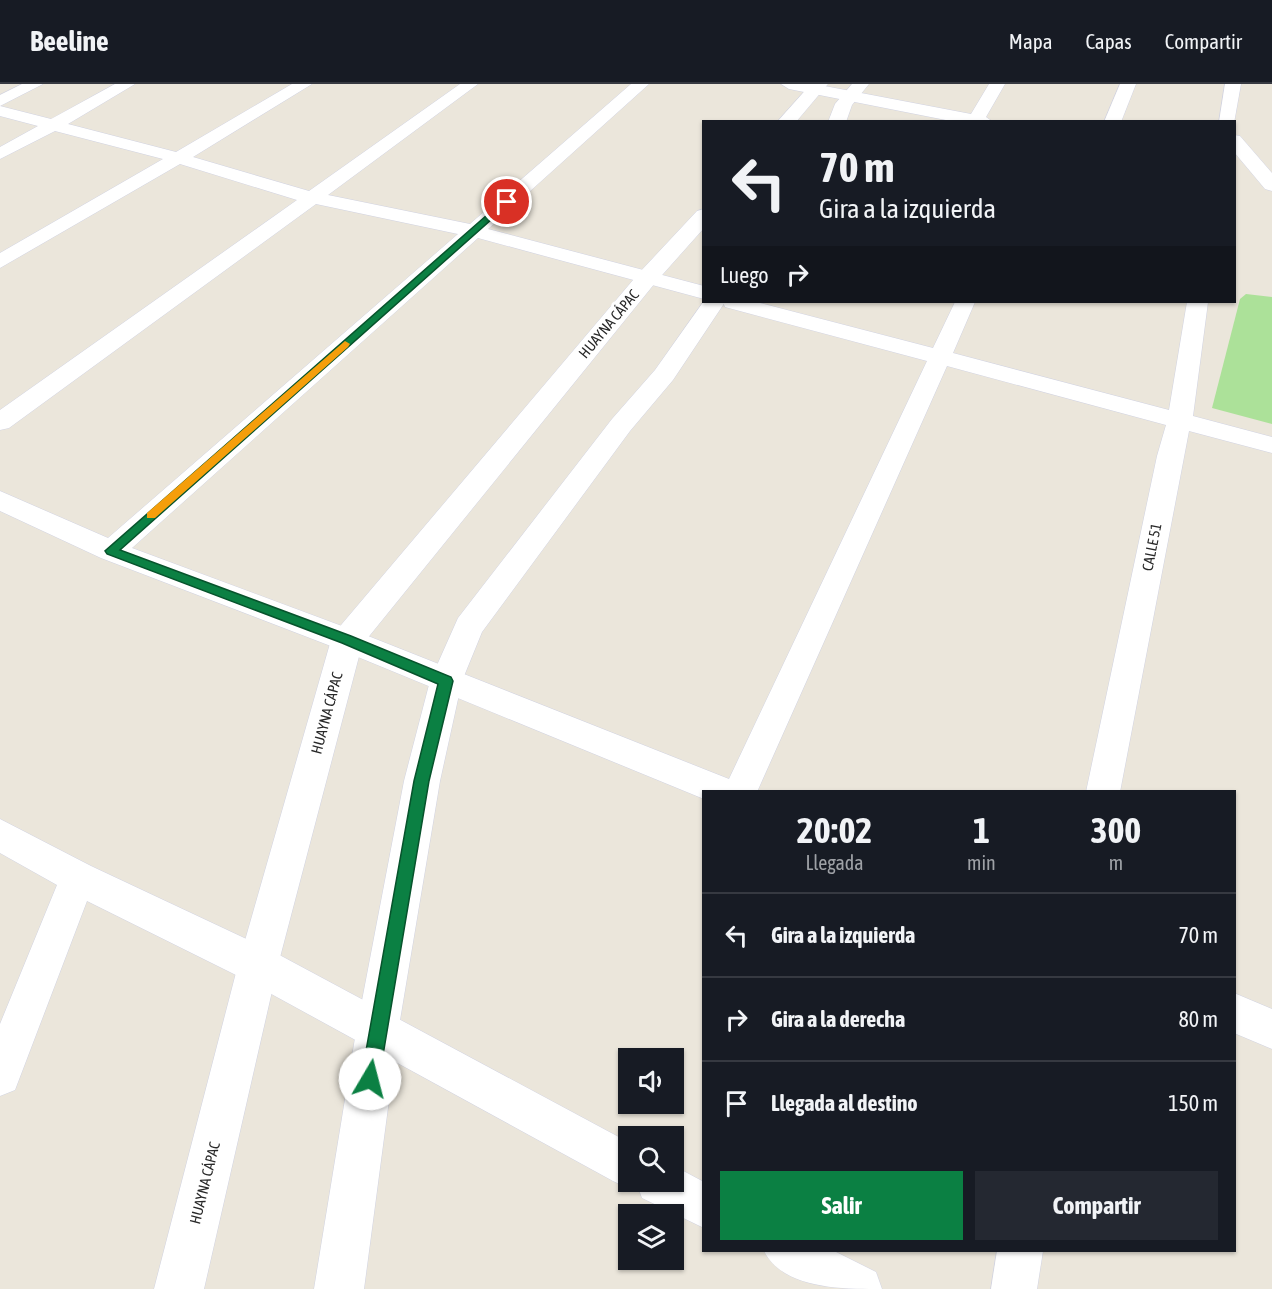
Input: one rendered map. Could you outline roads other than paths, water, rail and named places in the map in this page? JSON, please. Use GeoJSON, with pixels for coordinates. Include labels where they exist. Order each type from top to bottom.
{"type":"FeatureCollection","features":[{"type":"Feature","properties":{"kind":"main road"},"geometry":{"type":"LineString","coordinates":[[788,120],[817,87]]}},
{"type":"Feature","properties":{"kind":"main road"},"geometry":{"type":"LineString","coordinates":[[838,120],[856,90]]}},
{"type":"Feature","properties":{"kind":"main road","name":"HUAYNA CÁPAC"},"geometry":{"type":"LineString","coordinates":[[179,1289],[258,965],[347,640],[647,278],[702,217]]}},
{"type":"Feature","properties":{"kind":"main road"},"geometry":{"type":"LineString","coordinates":[[339,1289],[377,1032],[422,781],[446,681],[469,627],[615,434],[664,375],[713,303]]}},
{"type":"Feature","properties":{"kind":"street"},"geometry":{"type":"LineString","coordinates":[[0,100],[35,84]]}},
{"type":"Feature","properties":{"kind":"street"},"geometry":{"type":"LineString","coordinates":[[0,262],[304,84]]}},
{"type":"Feature","properties":{"kind":"street"},"geometry":{"type":"LineString","coordinates":[[0,422],[309,197],[470,84]]}},
{"type":"Feature","properties":{"kind":"street"},"geometry":{"type":"LineString","coordinates":[[111,551],[641,84]]}},
{"type":"Feature","properties":{"kind":"street"},"geometry":{"type":"LineString","coordinates":[[789,84],[856,90],[977,120]]}},
{"type":"Feature","properties":{"kind":"street"},"geometry":{"type":"LineString","coordinates":[[981,120],[997,84]]}},
{"type":"Feature","properties":{"kind":"street"},"geometry":{"type":"LineString","coordinates":[[1113,120],[1128,84]]}},
{"type":"Feature","properties":{"kind":"street"},"geometry":{"type":"LineString","coordinates":[[1227,120],[1233,84]]}},
{"type":"Feature","properties":{"kind":"street"},"geometry":{"type":"LineString","coordinates":[[0,154],[123,85]]}},
{"type":"Feature","properties":{"kind":"street"},"geometry":{"type":"LineString","coordinates":[[0,111],[176,157],[241,179],[309,197],[473,231],[702,292]]}},
{"type":"Feature","properties":{"kind":"street"},"geometry":{"type":"LineString","coordinates":[[1236,142],[1267,179]]}},
{"type":"Feature","properties":{"kind":"street"},"geometry":{"type":"LineString","coordinates":[[1236,166],[1267,179]]}},
{"type":"Feature","properties":{"kind":"street"},"geometry":{"type":"LineString","coordinates":[[737,303],[939,359],[1272,445]]}},
{"type":"Feature","properties":{"kind":"street"},"geometry":{"type":"LineString","coordinates":[[741,790],[965,303]]}},
{"type":"Feature","properties":{"kind":"street","name":"CALLE 51"},"geometry":{"type":"LineString","coordinates":[[1103,790],[1170,456],[1180,420],[1198,303]]}},
{"type":"Feature","properties":{"kind":"street"},"geometry":{"type":"LineString","coordinates":[[0,500],[111,551],[347,640],[719,790]]}},
{"type":"Feature","properties":{"kind":"street"},"geometry":{"type":"LineString","coordinates":[[0,836],[78,878],[258,965],[377,1032],[618,1161]]}},
{"type":"Feature","properties":{"kind":"street"},"geometry":{"type":"LineString","coordinates":[[0,1075],[78,878]]}},
{"type":"Feature","properties":{"kind":"street"},"geometry":{"type":"LineString","coordinates":[[1236,1014],[1272,1029]]}},
{"type":"Feature","properties":{"kind":"street"},"geometry":{"type":"LineString","coordinates":[[677,1192],[702,1205]]}},
{"type":"Feature","properties":{"kind":"street"},"geometry":{"type":"LineString","coordinates":[[790,1252],[859,1289]]}},
{"type":"Feature","properties":{"kind":"street"},"geometry":{"type":"LineString","coordinates":[[1014,1289],[1020,1252]]}}]}
